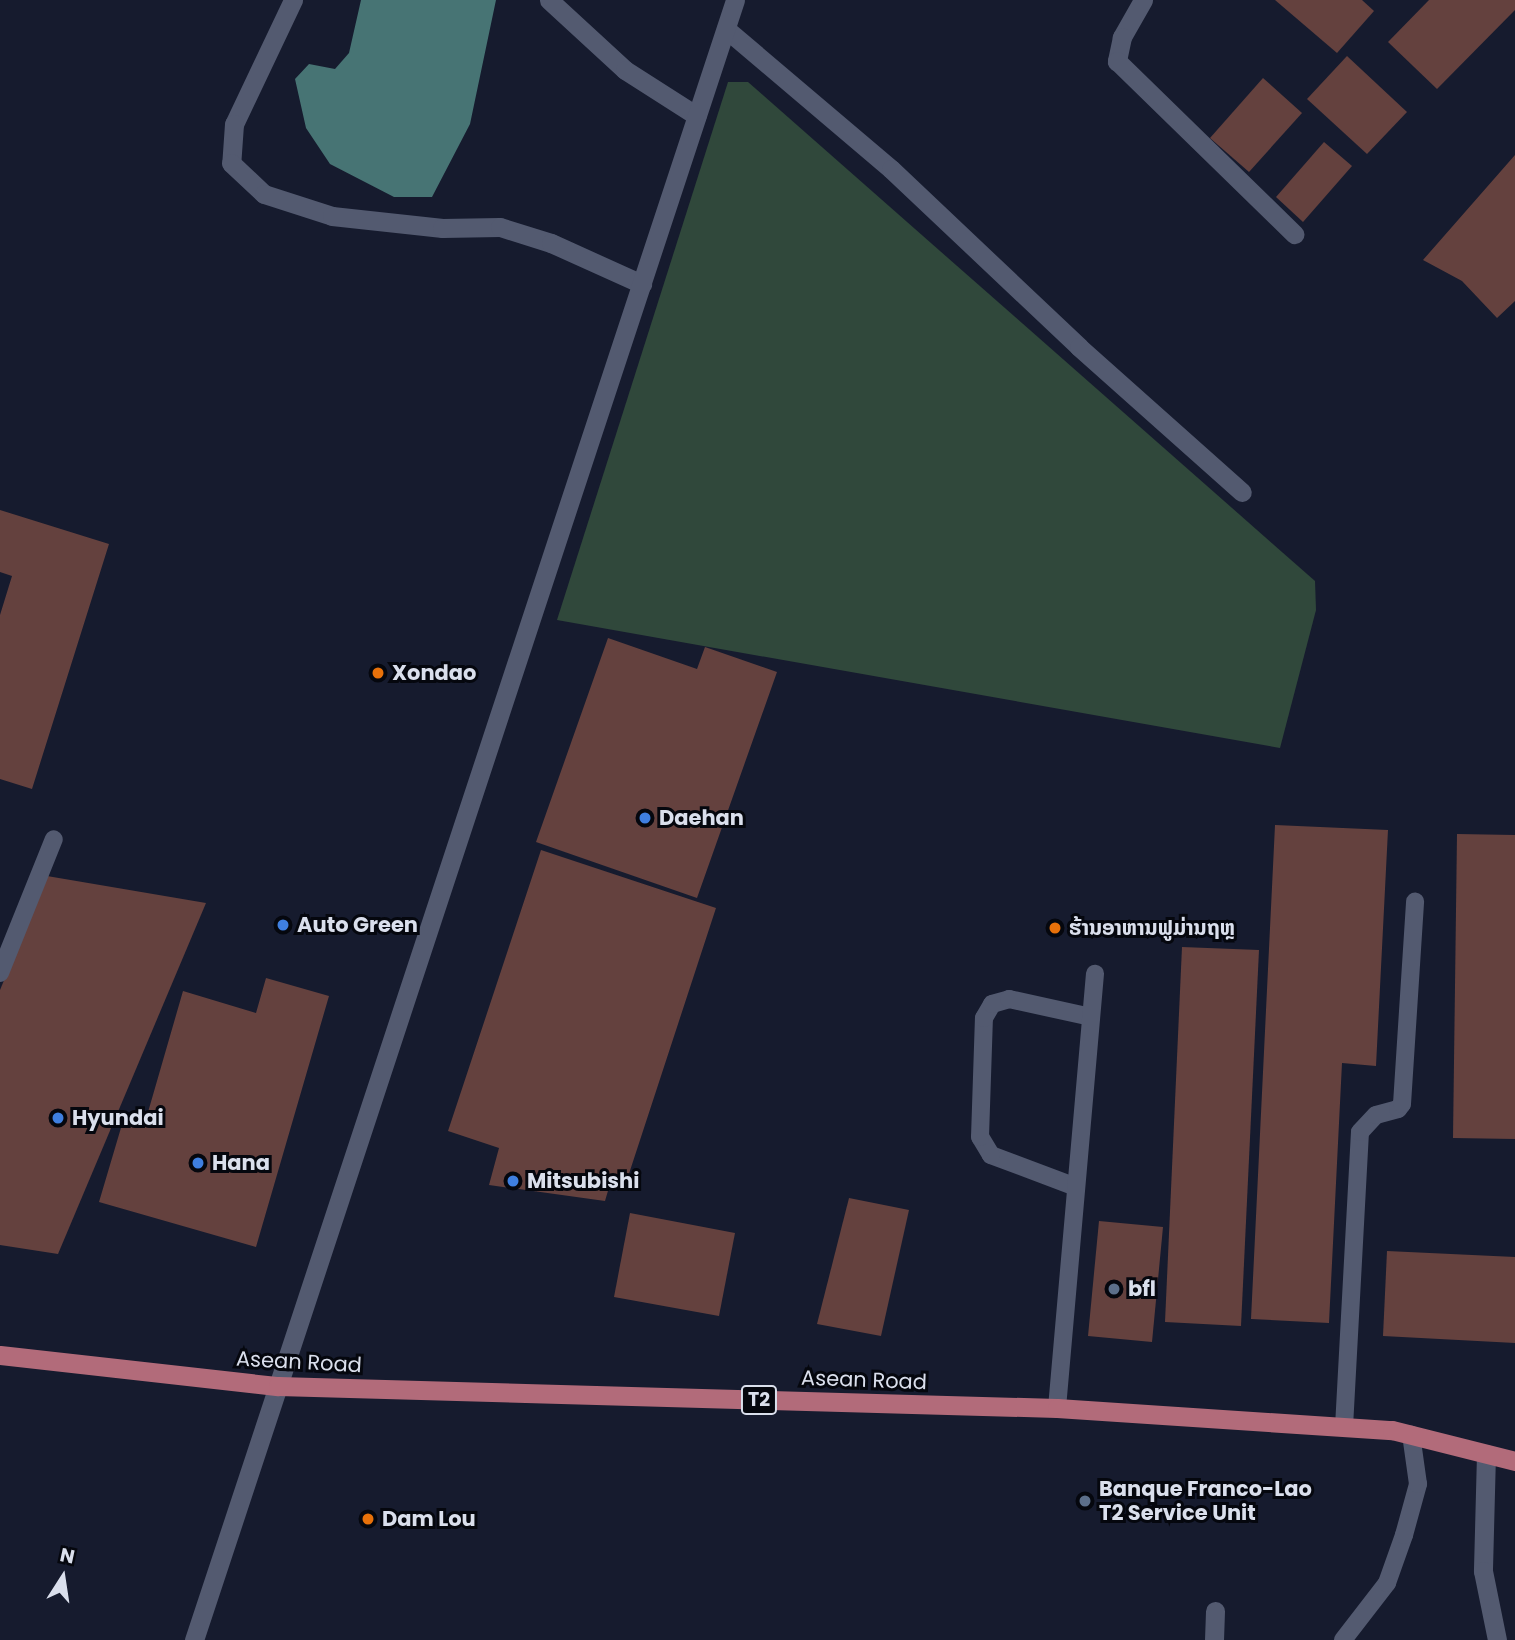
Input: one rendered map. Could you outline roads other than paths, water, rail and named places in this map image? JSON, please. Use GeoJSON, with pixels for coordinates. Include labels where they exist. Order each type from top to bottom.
{"type":"FeatureCollection","features":[{"type":"Feature","properties":{"kind":"main road","name":"Asean Road"},"geometry":{"type":"LineString","coordinates":[[0,1355],[278,1386],[1057,1408],[1344,1427],[1411,1434],[1515,1461]]}},
{"type":"Feature","properties":{"kind":"street"},"geometry":{"type":"LineString","coordinates":[[293,0],[234,124],[232,163],[264,194],[332,216],[442,228],[500,227],[551,243],[642,284]]}},
{"type":"Feature","properties":{"kind":"street"},"geometry":{"type":"LineString","coordinates":[[549,0],[625,70],[697,116]]}},
{"type":"Feature","properties":{"kind":"street"},"geometry":{"type":"LineString","coordinates":[[194,1640],[735,0]]}},
{"type":"Feature","properties":{"kind":"street"},"geometry":{"type":"LineString","coordinates":[[1143,0],[1122,37],[1117,61],[1294,234]]}},
{"type":"Feature","properties":{"kind":"street"},"geometry":{"type":"LineString","coordinates":[[726,29],[891,169],[1079,347],[1241,492]]}},
{"type":"Feature","properties":{"kind":"street"},"geometry":{"type":"LineString","coordinates":[[1486,1454],[1483,1571],[1497,1640]]}},
{"type":"Feature","properties":{"kind":"street"},"geometry":{"type":"LineString","coordinates":[[1214,1640],[1215,1611]]}},
{"type":"Feature","properties":{"kind":"lane"},"geometry":{"type":"LineString","coordinates":[[0,973],[54,839]]}},
{"type":"Feature","properties":{"kind":"lane"},"geometry":{"type":"LineString","coordinates":[[1344,1427],[1360,1132],[1376,1115],[1398,1110],[1402,1104],[1415,901]]}},
{"type":"Feature","properties":{"kind":"lane"},"geometry":{"type":"LineString","coordinates":[[1057,1408],[1095,974]]}},
{"type":"Feature","properties":{"kind":"lane"},"geometry":{"type":"LineString","coordinates":[[1076,1187],[990,1155],[980,1137],[984,1018],[992,1004],[1009,999],[1091,1017]]}},
{"type":"Feature","properties":{"kind":"lane"},"geometry":{"type":"LineString","coordinates":[[1343,1640],[1387,1583],[1404,1535],[1418,1484],[1411,1434]]}},
{"type":"Feature","properties":{"kind":"place","name":"Xondao"},"geometry":{"type":"Point","coordinates":[378,673]}},
{"type":"Feature","properties":{"kind":"place","name":"Daehan"},"geometry":{"type":"Point","coordinates":[645,818]}},
{"type":"Feature","properties":{"kind":"place","name":"Auto Green"},"geometry":{"type":"Point","coordinates":[283,925]}},
{"type":"Feature","properties":{"kind":"place","name":"ຮ້ານອາຫານຟູມ່ານຖຫຼ"},"geometry":{"type":"Point","coordinates":[1055,928]}},
{"type":"Feature","properties":{"kind":"place","name":"Hyundai"},"geometry":{"type":"Point","coordinates":[58,1118]}},
{"type":"Feature","properties":{"kind":"place","name":"Hana"},"geometry":{"type":"Point","coordinates":[198,1163]}},
{"type":"Feature","properties":{"kind":"place","name":"Mitsubishi"},"geometry":{"type":"Point","coordinates":[513,1181]}},
{"type":"Feature","properties":{"kind":"place","name":"bfl"},"geometry":{"type":"Point","coordinates":[1114,1289]}},
{"type":"Feature","properties":{"kind":"place","name":"Banque Franco-Lao T2 Service Unit"},"geometry":{"type":"Point","coordinates":[1085,1501]}},
{"type":"Feature","properties":{"kind":"place","name":"Dam Lou"},"geometry":{"type":"Point","coordinates":[368,1519]}}]}
